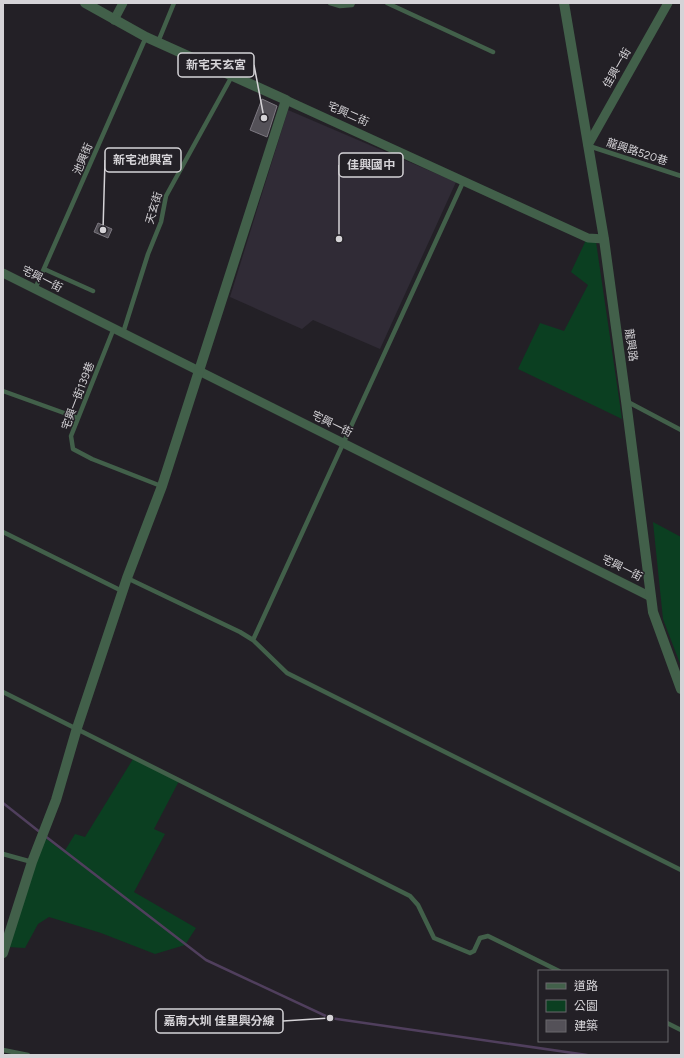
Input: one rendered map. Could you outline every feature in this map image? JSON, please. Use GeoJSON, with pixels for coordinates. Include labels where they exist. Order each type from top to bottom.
{"type":"FeatureCollection","features":[{"type":"Feature","properties":{"kind":"street","name":"宅興二街"},"geometry":{"type":"LineString","coordinates":[[85,3],[114,20],[158,42],[464,180],[588,238],[604,239]]}},
{"type":"Feature","properties":{"kind":"street"},"geometry":{"type":"LineString","coordinates":[[114,20],[123,3]]}},
{"type":"Feature","properties":{"kind":"street","name":"龍興路"},"geometry":{"type":"LineString","coordinates":[[564,3],[604,239],[653,612],[678,672],[681,689]]}},
{"type":"Feature","properties":{"kind":"street","name":"佳興一街"},"geometry":{"type":"LineString","coordinates":[[588,145],[668,3]]}},
{"type":"Feature","properties":{"kind":"street"},"geometry":{"type":"LineString","coordinates":[[3,953],[32,862],[56,800],[77,728],[124,592],[127,578],[162,486],[286,100]]}},
{"type":"Feature","properties":{"kind":"street","name":"宅興一街"},"geometry":{"type":"LineString","coordinates":[[3,273],[123,332],[198,372],[651,597]]}},
{"type":"Feature","properties":{"kind":"lane"},"geometry":{"type":"LineString","coordinates":[[158,42],[174,3]]}},
{"type":"Feature","properties":{"kind":"lane"},"geometry":{"type":"LineString","coordinates":[[330,3],[340,6],[352,5],[353,3]]}},
{"type":"Feature","properties":{"kind":"lane"},"geometry":{"type":"LineString","coordinates":[[387,3],[493,52]]}},
{"type":"Feature","properties":{"kind":"lane","name":"池興街"},"geometry":{"type":"LineString","coordinates":[[35,289],[146,36]]}},
{"type":"Feature","properties":{"kind":"lane","name":"天玄街"},"geometry":{"type":"LineString","coordinates":[[123,332],[160,222],[166,196],[232,76]]}},
{"type":"Feature","properties":{"kind":"lane","name":"龍興路520巷"},"geometry":{"type":"LineString","coordinates":[[588,145],[681,176]]}},
{"type":"Feature","properties":{"kind":"lane"},"geometry":{"type":"LineString","coordinates":[[253,640],[464,180]]}},
{"type":"Feature","properties":{"kind":"lane"},"geometry":{"type":"LineString","coordinates":[[44,269],[93,291]]}},
{"type":"Feature","properties":{"kind":"lane","name":"宅興一街139巷"},"geometry":{"type":"LineString","coordinates":[[114,328],[71,436],[73,449],[162,486]]}},
{"type":"Feature","properties":{"kind":"lane"},"geometry":{"type":"LineString","coordinates":[[3,391],[78,418]]}},
{"type":"Feature","properties":{"kind":"lane"},"geometry":{"type":"LineString","coordinates":[[626,400],[681,430]]}},
{"type":"Feature","properties":{"kind":"lane"},"geometry":{"type":"LineString","coordinates":[[3,532],[124,592]]}},
{"type":"Feature","properties":{"kind":"lane"},"geometry":{"type":"LineString","coordinates":[[127,578],[240,632],[253,640],[287,673],[681,870]]}},
{"type":"Feature","properties":{"kind":"lane"},"geometry":{"type":"LineString","coordinates":[[3,692],[410,896],[418,904],[432,935],[438,940],[470,953],[474,951],[480,938],[488,936],[557,970]]}},
{"type":"Feature","properties":{"kind":"lane"},"geometry":{"type":"LineString","coordinates":[[3,854],[32,862]]}},
{"type":"Feature","properties":{"kind":"lane"},"geometry":{"type":"LineString","coordinates":[[668,1024],[681,1030]]}},
{"type":"Feature","properties":{"kind":"lane"},"geometry":{"type":"LineString","coordinates":[[3,1050],[28,1055]]}},
{"type":"Feature","properties":{"kind":"shaded area"},"geometry":{"type":"Polygon","coordinates":[[[288,110],[456,182],[380,349],[313,320],[302,329],[230,297],[288,110]]]}},
{"type":"Feature","properties":{"kind":"green space"},"geometry":{"type":"Polygon","coordinates":[[[586,240],[596,242],[622,419],[518,369],[540,323],[564,331],[588,285],[571,272],[586,240]]]}},
{"type":"Feature","properties":{"kind":"green space"},"geometry":{"type":"Polygon","coordinates":[[[653,522],[681,537],[681,666],[663,619],[653,522]]]}},
{"type":"Feature","properties":{"kind":"green space"},"geometry":{"type":"Polygon","coordinates":[[[133,759],[179,781],[154,829],[165,834],[134,892],[196,928],[185,945],[155,954],[101,933],[49,917],[38,924],[25,948],[8,947],[44,837],[64,852],[75,834],[85,837],[133,759]]]}},
{"type":"Feature","properties":{"kind":"building"},"geometry":{"type":"Polygon","coordinates":[[[262,99],[277,106],[267,137],[250,130],[262,99]]]}},
{"type":"Feature","properties":{"kind":"building"},"geometry":{"type":"Polygon","coordinates":[[[98,223],[112,229],[108,238],[94,232],[98,223]]]}},
{"type":"Feature","properties":{"kind":"waterway"},"geometry":{"type":"LineString","coordinates":[[3,803],[41,833]]}},
{"type":"Feature","properties":{"kind":"waterway"},"geometry":{"type":"LineString","coordinates":[[45,836],[206,960],[330,1018],[587,1055]]}},
{"type":"Feature","properties":{"kind":"place","name":"新宅天玄宮"},"geometry":{"type":"Point","coordinates":[264,118]}},
{"type":"Feature","properties":{"kind":"place","name":"新宅池興宮"},"geometry":{"type":"Point","coordinates":[103,230]}},
{"type":"Feature","properties":{"kind":"place","name":"佳興國中"},"geometry":{"type":"Point","coordinates":[339,239]}},
{"type":"Feature","properties":{"kind":"place","name":"嘉南大圳 佳里興分線"},"geometry":{"type":"Point","coordinates":[330,1018]}}]}
